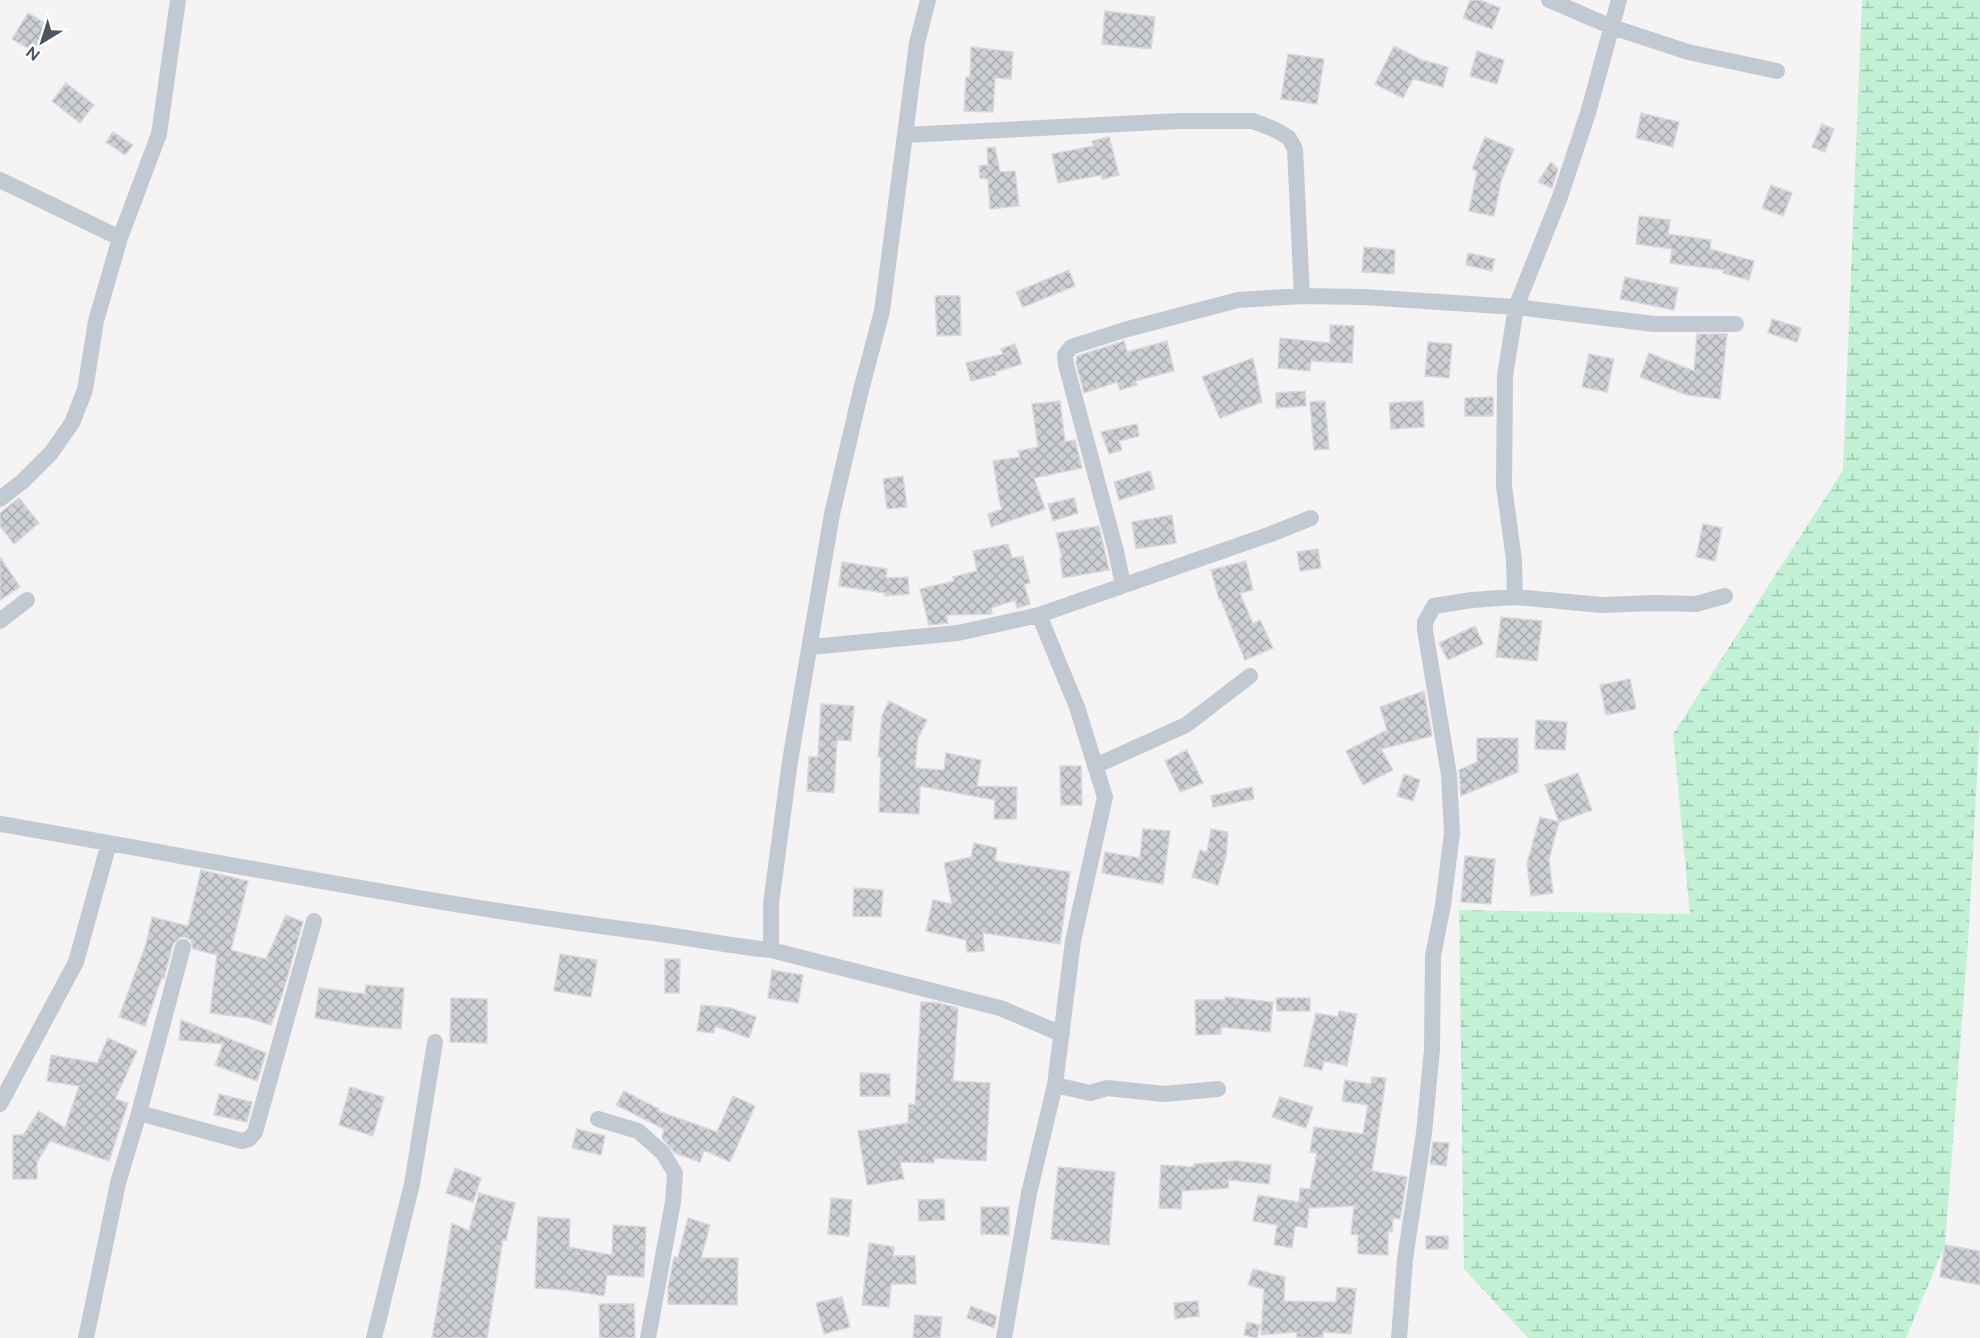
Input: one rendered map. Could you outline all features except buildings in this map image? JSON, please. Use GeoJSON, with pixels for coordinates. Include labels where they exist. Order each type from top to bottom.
{"type":"FeatureCollection","features":[{"type":"Feature","properties":{"kind":"street"},"geometry":{"type":"LineString","coordinates":[[0,499],[23,481],[51,453],[72,423],[85,390],[96,321],[120,238],[159,134],[178,0]]}},
{"type":"Feature","properties":{"kind":"street"},"geometry":{"type":"LineString","coordinates":[[771,950],[771,904],[790,761],[832,514],[882,311],[917,43],[927,0]]}},
{"type":"Feature","properties":{"kind":"street"},"geometry":{"type":"LineString","coordinates":[[1549,0],[1611,27],[1688,52],[1777,71]]}},
{"type":"Feature","properties":{"kind":"street"},"geometry":{"type":"LineString","coordinates":[[1515,597],[1514,560],[1504,486],[1505,376],[1516,307],[1560,197],[1588,113],[1619,0]]}},
{"type":"Feature","properties":{"kind":"street"},"geometry":{"type":"LineString","coordinates":[[905,135],[1179,121],[1253,121],[1276,130],[1289,138],[1295,149],[1302,296]]}},
{"type":"Feature","properties":{"kind":"street"},"geometry":{"type":"LineString","coordinates":[[0,180],[120,238]]}},
{"type":"Feature","properties":{"kind":"street"},"geometry":{"type":"LineString","coordinates":[[1123,585],[1069,376],[1065,354],[1071,347],[1238,300],[1302,296],[1362,297],[1516,307],[1654,324],[1736,324]]}},
{"type":"Feature","properties":{"kind":"street"},"geometry":{"type":"LineString","coordinates":[[811,647],[958,633],[1040,615],[1311,518]]}},
{"type":"Feature","properties":{"kind":"street"},"geometry":{"type":"LineString","coordinates":[[1400,1338],[1405,1259],[1424,1133],[1432,1049],[1433,956],[1443,905],[1452,833],[1449,775],[1425,622],[1434,606],[1473,600],[1515,597],[1602,605],[1696,604],[1725,596]]}},
{"type":"Feature","properties":{"kind":"street"},"geometry":{"type":"LineString","coordinates":[[0,621],[27,600]]}},
{"type":"Feature","properties":{"kind":"street"},"geometry":{"type":"LineString","coordinates":[[1005,1338],[1029,1193],[1055,1085],[1073,941],[1105,797],[1077,707],[1040,615]]}},
{"type":"Feature","properties":{"kind":"street"},"geometry":{"type":"LineString","coordinates":[[1095,766],[1186,725],[1250,676]]}},
{"type":"Feature","properties":{"kind":"street"},"geometry":{"type":"LineString","coordinates":[[0,824],[533,918],[702,939],[735,947],[771,950],[1000,1008],[1062,1034]]}},
{"type":"Feature","properties":{"kind":"street"},"geometry":{"type":"LineString","coordinates":[[0,1104],[76,962],[109,843]]}},
{"type":"Feature","properties":{"kind":"street"},"geometry":{"type":"LineString","coordinates":[[139,1113],[242,1141],[249,1139],[255,1132],[314,921]]}},
{"type":"Feature","properties":{"kind":"street"},"geometry":{"type":"LineString","coordinates":[[86,1338],[118,1183],[183,947]]}},
{"type":"Feature","properties":{"kind":"street"},"geometry":{"type":"LineString","coordinates":[[374,1338],[412,1184],[425,1115],[435,1042]]}},
{"type":"Feature","properties":{"kind":"street"},"geometry":{"type":"LineString","coordinates":[[1055,1085],[1090,1093],[1107,1088],[1164,1094],[1218,1089]]}},
{"type":"Feature","properties":{"kind":"street"},"geometry":{"type":"LineString","coordinates":[[598,1119],[638,1131],[663,1153],[675,1173],[673,1202],[648,1338]]}},
{"type":"Feature","properties":{"kind":"green space"},"geometry":{"type":"Polygon","coordinates":[[[1862,0],[1980,0],[1980,722],[1968,943],[1945,1245],[1906,1338],[1528,1338],[1464,1269],[1459,910],[1690,914],[1673,734],[1843,470],[1862,0]]]}}]}
